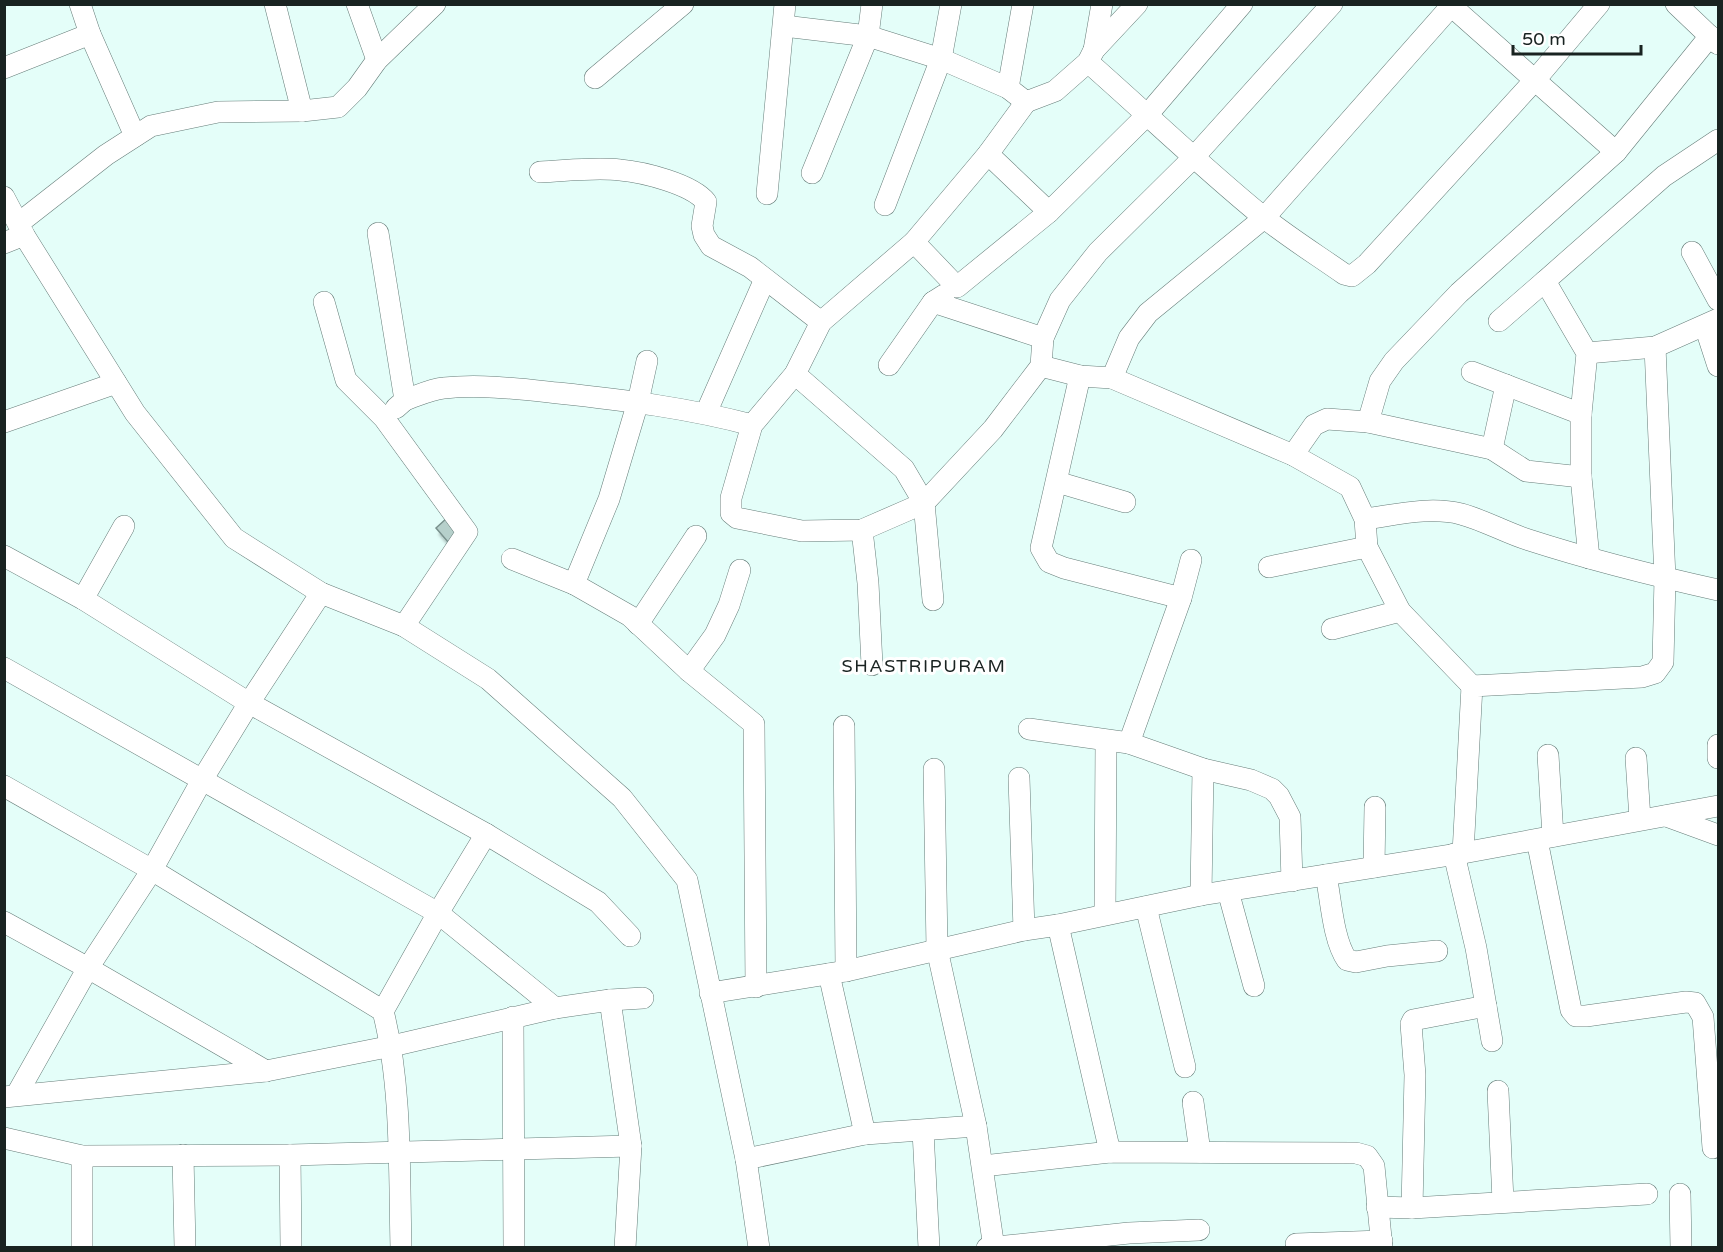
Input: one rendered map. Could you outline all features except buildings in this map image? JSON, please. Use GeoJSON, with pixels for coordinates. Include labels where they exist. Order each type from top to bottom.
{"type":"FeatureCollection","features":[{"type":"Feature","properties":{"kind":"street"},"geometry":{"type":"LineString","coordinates":[[80,4],[90,34],[135,136]]}},
{"type":"Feature","properties":{"kind":"street"},"geometry":{"type":"LineString","coordinates":[[275,4],[302,111]]}},
{"type":"Feature","properties":{"kind":"street"},"geometry":{"type":"LineString","coordinates":[[357,4],[377,60]]}},
{"type":"Feature","properties":{"kind":"street"},"geometry":{"type":"LineString","coordinates":[[16,233],[106,155],[151,126],[218,112],[302,111],[338,107],[357,88],[377,60],[435,4]]}},
{"type":"Feature","properties":{"kind":"street"},"geometry":{"type":"LineString","coordinates":[[595,78],[683,4]]}},
{"type":"Feature","properties":{"kind":"street"},"geometry":{"type":"LineString","coordinates":[[767,194],[785,4]]}},
{"type":"Feature","properties":{"kind":"street"},"geometry":{"type":"LineString","coordinates":[[812,173],[868,36],[872,4]]}},
{"type":"Feature","properties":{"kind":"street"},"geometry":{"type":"LineString","coordinates":[[885,204],[941,59],[951,4]]}},
{"type":"Feature","properties":{"kind":"street"},"geometry":{"type":"LineString","coordinates":[[1008,88],[1023,4]]}},
{"type":"Feature","properties":{"kind":"street"},"geometry":{"type":"LineString","coordinates":[[1091,56],[1102,4]]}},
{"type":"Feature","properties":{"kind":"street"},"geometry":{"type":"LineString","coordinates":[[1137,4],[1091,56],[1055,91],[1026,102],[988,154],[914,242],[821,322],[795,374],[752,425],[731,498],[731,513],[737,518],[802,531],[862,530],[924,503],[993,429],[1041,366],[1042,338],[1060,300],[1098,252],[1193,158],[1332,4]]}},
{"type":"Feature","properties":{"kind":"street"},"geometry":{"type":"LineString","coordinates":[[889,365],[933,302],[957,287],[1049,212],[1148,114],[1242,4]]}},
{"type":"Feature","properties":{"kind":"street"},"geometry":{"type":"LineString","coordinates":[[1091,56],[1193,158],[1264,218],[1344,274],[1352,276],[1367,264],[1535,80],[1599,4]]}},
{"type":"Feature","properties":{"kind":"street"},"geometry":{"type":"LineString","coordinates":[[1368,422],[1380,381],[1394,361],[1459,293],[1617,152],[1714,40],[1676,4]]}},
{"type":"Feature","properties":{"kind":"street"},"geometry":{"type":"LineString","coordinates":[[1112,378],[1129,338],[1148,313],[1264,218],[1451,5],[1617,152]]}},
{"type":"Feature","properties":{"kind":"street"},"geometry":{"type":"LineString","coordinates":[[784,26],[868,36],[941,59],[1008,88],[1026,102]]}},
{"type":"Feature","properties":{"kind":"street"},"geometry":{"type":"LineString","coordinates":[[4,68],[90,34]]}},
{"type":"Feature","properties":{"kind":"street"},"geometry":{"type":"LineString","coordinates":[[1499,321],[1664,176],[1719,140]]}},
{"type":"Feature","properties":{"kind":"street"},"geometry":{"type":"LineString","coordinates":[[988,154],[1049,212]]}},
{"type":"Feature","properties":{"kind":"street"},"geometry":{"type":"LineString","coordinates":[[540,172],[620,170],[679,183],[700,195],[706,202],[702,226],[704,235],[711,246],[750,267],[821,322]]}},
{"type":"Feature","properties":{"kind":"street"},"geometry":{"type":"LineString","coordinates":[[4,197],[16,233],[135,413],[234,538],[321,593],[404,626],[488,680],[622,798],[687,880],[746,1159],[759,1248]]}},
{"type":"Feature","properties":{"kind":"street"},"geometry":{"type":"LineString","coordinates":[[378,233],[405,400]]}},
{"type":"Feature","properties":{"kind":"street"},"geometry":{"type":"LineString","coordinates":[[914,242],[957,287]]}},
{"type":"Feature","properties":{"kind":"street"},"geometry":{"type":"LineString","coordinates":[[1692,252],[1719,300]]}},
{"type":"Feature","properties":{"kind":"street"},"geometry":{"type":"LineString","coordinates":[[706,413],[765,279]]}},
{"type":"Feature","properties":{"kind":"street"},"geometry":{"type":"LineString","coordinates":[[1545,281],[1587,353],[1581,414],[1581,477],[1589,558]]}},
{"type":"Feature","properties":{"kind":"street"},"geometry":{"type":"LineString","coordinates":[[324,302],[346,380],[384,418],[467,532],[404,626]]}},
{"type":"Feature","properties":{"kind":"street"},"geometry":{"type":"LineString","coordinates":[[933,302],[1042,338]]}},
{"type":"Feature","properties":{"kind":"street"},"geometry":{"type":"LineString","coordinates":[[1587,353],[1654,347],[1712,322],[1719,366]]}},
{"type":"Feature","properties":{"kind":"street"},"geometry":{"type":"LineString","coordinates":[[1472,686],[1642,677],[1654,673],[1663,662],[1665,578],[1654,347]]}},
{"type":"Feature","properties":{"kind":"street"},"geometry":{"type":"LineString","coordinates":[[574,584],[609,499],[639,402],[646,361]]}},
{"type":"Feature","properties":{"kind":"street"},"geometry":{"type":"LineString","coordinates":[[1041,366],[1080,376],[1112,378],[1293,455],[1350,487],[1365,519],[1367,547],[1400,611],[1472,686],[1458,853],[1492,1041]]}},
{"type":"Feature","properties":{"kind":"street"},"geometry":{"type":"LineString","coordinates":[[1472,372],[1581,414]]}},
{"type":"Feature","properties":{"kind":"street"},"geometry":{"type":"LineString","coordinates":[[795,374],[904,469],[924,503],[933,600]]}},
{"type":"Feature","properties":{"kind":"street"},"geometry":{"type":"LineString","coordinates":[[1080,376],[1041,548],[1049,562],[1064,568],[1181,598]]}},
{"type":"Feature","properties":{"kind":"street"},"geometry":{"type":"LineString","coordinates":[[4,422],[116,382]]}},
{"type":"Feature","properties":{"kind":"street"},"geometry":{"type":"LineString","coordinates":[[1492,449],[1506,385]]}},
{"type":"Feature","properties":{"kind":"street"},"geometry":{"type":"LineString","coordinates":[[384,418],[405,400],[441,388],[471,386],[639,402],[706,413],[752,425]]}},
{"type":"Feature","properties":{"kind":"street"},"geometry":{"type":"LineString","coordinates":[[1293,455],[1314,425],[1327,418],[1368,422],[1492,449],[1526,471],[1581,477]]}},
{"type":"Feature","properties":{"kind":"street"},"geometry":{"type":"LineString","coordinates":[[1057,482],[1125,502]]}},
{"type":"Feature","properties":{"kind":"street"},"geometry":{"type":"LineString","coordinates":[[1365,519],[1425,511],[1460,514],[1527,540],[1665,578],[1719,590]]}},
{"type":"Feature","properties":{"kind":"street"},"geometry":{"type":"LineString","coordinates":[[82,599],[124,526]]}},
{"type":"Feature","properties":{"kind":"street"},"geometry":{"type":"LineString","coordinates":[[862,530],[868,583],[872,665]]}},
{"type":"Feature","properties":{"kind":"street"},"geometry":{"type":"LineString","coordinates":[[638,624],[696,536]]}},
{"type":"Feature","properties":{"kind":"street"},"geometry":{"type":"LineString","coordinates":[[1269,567],[1367,547]]}},
{"type":"Feature","properties":{"kind":"street"},"geometry":{"type":"LineString","coordinates":[[4,556],[82,599],[249,703],[486,834],[598,902],[630,936]]}},
{"type":"Feature","properties":{"kind":"street"},"geometry":{"type":"LineString","coordinates":[[512,559],[574,584],[630,616],[689,671],[754,724],[756,987]]}},
{"type":"Feature","properties":{"kind":"street"},"geometry":{"type":"LineString","coordinates":[[1129,743],[1181,598],[1191,560]]}},
{"type":"Feature","properties":{"kind":"street"},"geometry":{"type":"LineString","coordinates":[[689,671],[715,635],[729,605],[740,570]]}},
{"type":"Feature","properties":{"kind":"street"},"geometry":{"type":"LineString","coordinates":[[11,1095],[88,968],[152,870],[202,780],[249,703],[321,593]]}},
{"type":"Feature","properties":{"kind":"street"},"geometry":{"type":"LineString","coordinates":[[1332,628],[1400,611]]}},
{"type":"Feature","properties":{"kind":"street"},"geometry":{"type":"LineString","coordinates":[[4,668],[438,913],[555,1008]]}},
{"type":"Feature","properties":{"kind":"street"},"geometry":{"type":"LineString","coordinates":[[844,726],[838,972],[865,1134]]}},
{"type":"Feature","properties":{"kind":"street"},"geometry":{"type":"LineString","coordinates":[[1029,729],[1106,742],[1129,743],[1203,769],[1251,780],[1272,789],[1279,796],[1290,817],[1292,880]]}},
{"type":"Feature","properties":{"kind":"street"},"geometry":{"type":"LineString","coordinates":[[1106,742],[1106,914]]}},
{"type":"Feature","properties":{"kind":"street"},"geometry":{"type":"LineString","coordinates":[[1548,755],[1545,838],[1571,1010],[1576,1016],[1586,1016],[1686,1002],[1695,1003],[1703,1017],[1713,1148]]}},
{"type":"Feature","properties":{"kind":"street"},"geometry":{"type":"LineString","coordinates":[[1636,758],[1640,819]]}},
{"type":"Feature","properties":{"kind":"street"},"geometry":{"type":"LineString","coordinates":[[934,769],[937,949],[976,1126],[994,1247]]}},
{"type":"Feature","properties":{"kind":"street"},"geometry":{"type":"LineString","coordinates":[[1201,895],[1203,769]]}},
{"type":"Feature","properties":{"kind":"street"},"geometry":{"type":"LineString","coordinates":[[1019,778],[1024,930]]}},
{"type":"Feature","properties":{"kind":"street"},"geometry":{"type":"LineString","coordinates":[[4,786],[152,870],[383,1011]]}},
{"type":"Feature","properties":{"kind":"street"},"geometry":{"type":"LineString","coordinates":[[710,993],[838,972],[1024,930],[1201,895],[1458,853],[1719,806]]}},
{"type":"Feature","properties":{"kind":"street"},"geometry":{"type":"LineString","coordinates":[[1374,867],[1375,807]]}},
{"type":"Feature","properties":{"kind":"street"},"geometry":{"type":"LineString","coordinates":[[1665,816],[1719,836]]}},
{"type":"Feature","properties":{"kind":"street"},"geometry":{"type":"LineString","coordinates":[[401,1248],[399,1152],[392,1046],[383,1011],[486,834]]}},
{"type":"Feature","properties":{"kind":"street"},"geometry":{"type":"LineString","coordinates":[[1326,875],[1342,953],[1347,960],[1356,962],[1437,951]]}},
{"type":"Feature","properties":{"kind":"street"},"geometry":{"type":"LineString","coordinates":[[1228,891],[1254,986]]}},
{"type":"Feature","properties":{"kind":"street"},"geometry":{"type":"LineString","coordinates":[[1146,907],[1185,1067]]}},
{"type":"Feature","properties":{"kind":"street"},"geometry":{"type":"LineString","coordinates":[[4,922],[266,1071]]}},
{"type":"Feature","properties":{"kind":"street"},"geometry":{"type":"LineString","coordinates":[[1058,925],[1110,1152]]}},
{"type":"Feature","properties":{"kind":"street"},"geometry":{"type":"LineString","coordinates":[[11,1095],[266,1071],[392,1046],[555,1008],[643,998]]}},
{"type":"Feature","properties":{"kind":"street"},"geometry":{"type":"LineString","coordinates":[[610,1000],[631,1146],[625,1248]]}},
{"type":"Feature","properties":{"kind":"street"},"geometry":{"type":"LineString","coordinates":[[1412,1208],[1415,1076],[1411,1024],[1413,1020],[1486,1006]]}},
{"type":"Feature","properties":{"kind":"street"},"geometry":{"type":"LineString","coordinates":[[513,1017],[514,1248]]}},
{"type":"Feature","properties":{"kind":"street"},"geometry":{"type":"LineString","coordinates":[[1498,1091],[1503,1201]]}},
{"type":"Feature","properties":{"kind":"street"},"geometry":{"type":"LineString","coordinates":[[1193,1102],[1200,1152]]}},
{"type":"Feature","properties":{"kind":"street"},"geometry":{"type":"LineString","coordinates":[[746,1159],[865,1134],[976,1126]]}},
{"type":"Feature","properties":{"kind":"street"},"geometry":{"type":"LineString","coordinates":[[922,1131],[929,1248]]}},
{"type":"Feature","properties":{"kind":"street"},"geometry":{"type":"LineString","coordinates":[[4,1138],[82,1156],[290,1155],[513,1147],[631,1146]]}},
{"type":"Feature","properties":{"kind":"street"},"geometry":{"type":"LineString","coordinates":[[983,1166],[1110,1152],[1343,1152],[1367,1156],[1374,1166],[1382,1244],[1296,1244]]}},
{"type":"Feature","properties":{"kind":"street"},"geometry":{"type":"LineString","coordinates":[[183,1155],[185,1248]]}},
{"type":"Feature","properties":{"kind":"street"},"geometry":{"type":"LineString","coordinates":[[290,1155],[291,1248]]}},
{"type":"Feature","properties":{"kind":"street"},"geometry":{"type":"LineString","coordinates":[[82,1156],[82,1248]]}},
{"type":"Feature","properties":{"kind":"street"},"geometry":{"type":"LineString","coordinates":[[1377,1207],[1412,1208],[1647,1194]]}},
{"type":"Feature","properties":{"kind":"street"},"geometry":{"type":"LineString","coordinates":[[1680,1194],[1681,1248]]}},
{"type":"Feature","properties":{"kind":"street"},"geometry":{"type":"LineString","coordinates":[[987,1248],[1129,1240],[1199,1230]]}},
{"type":"Feature","properties":{"kind":"district","name":"SHASTRIPURAM"},"geometry":{"type":"Point","coordinates":[924,666]}}]}
